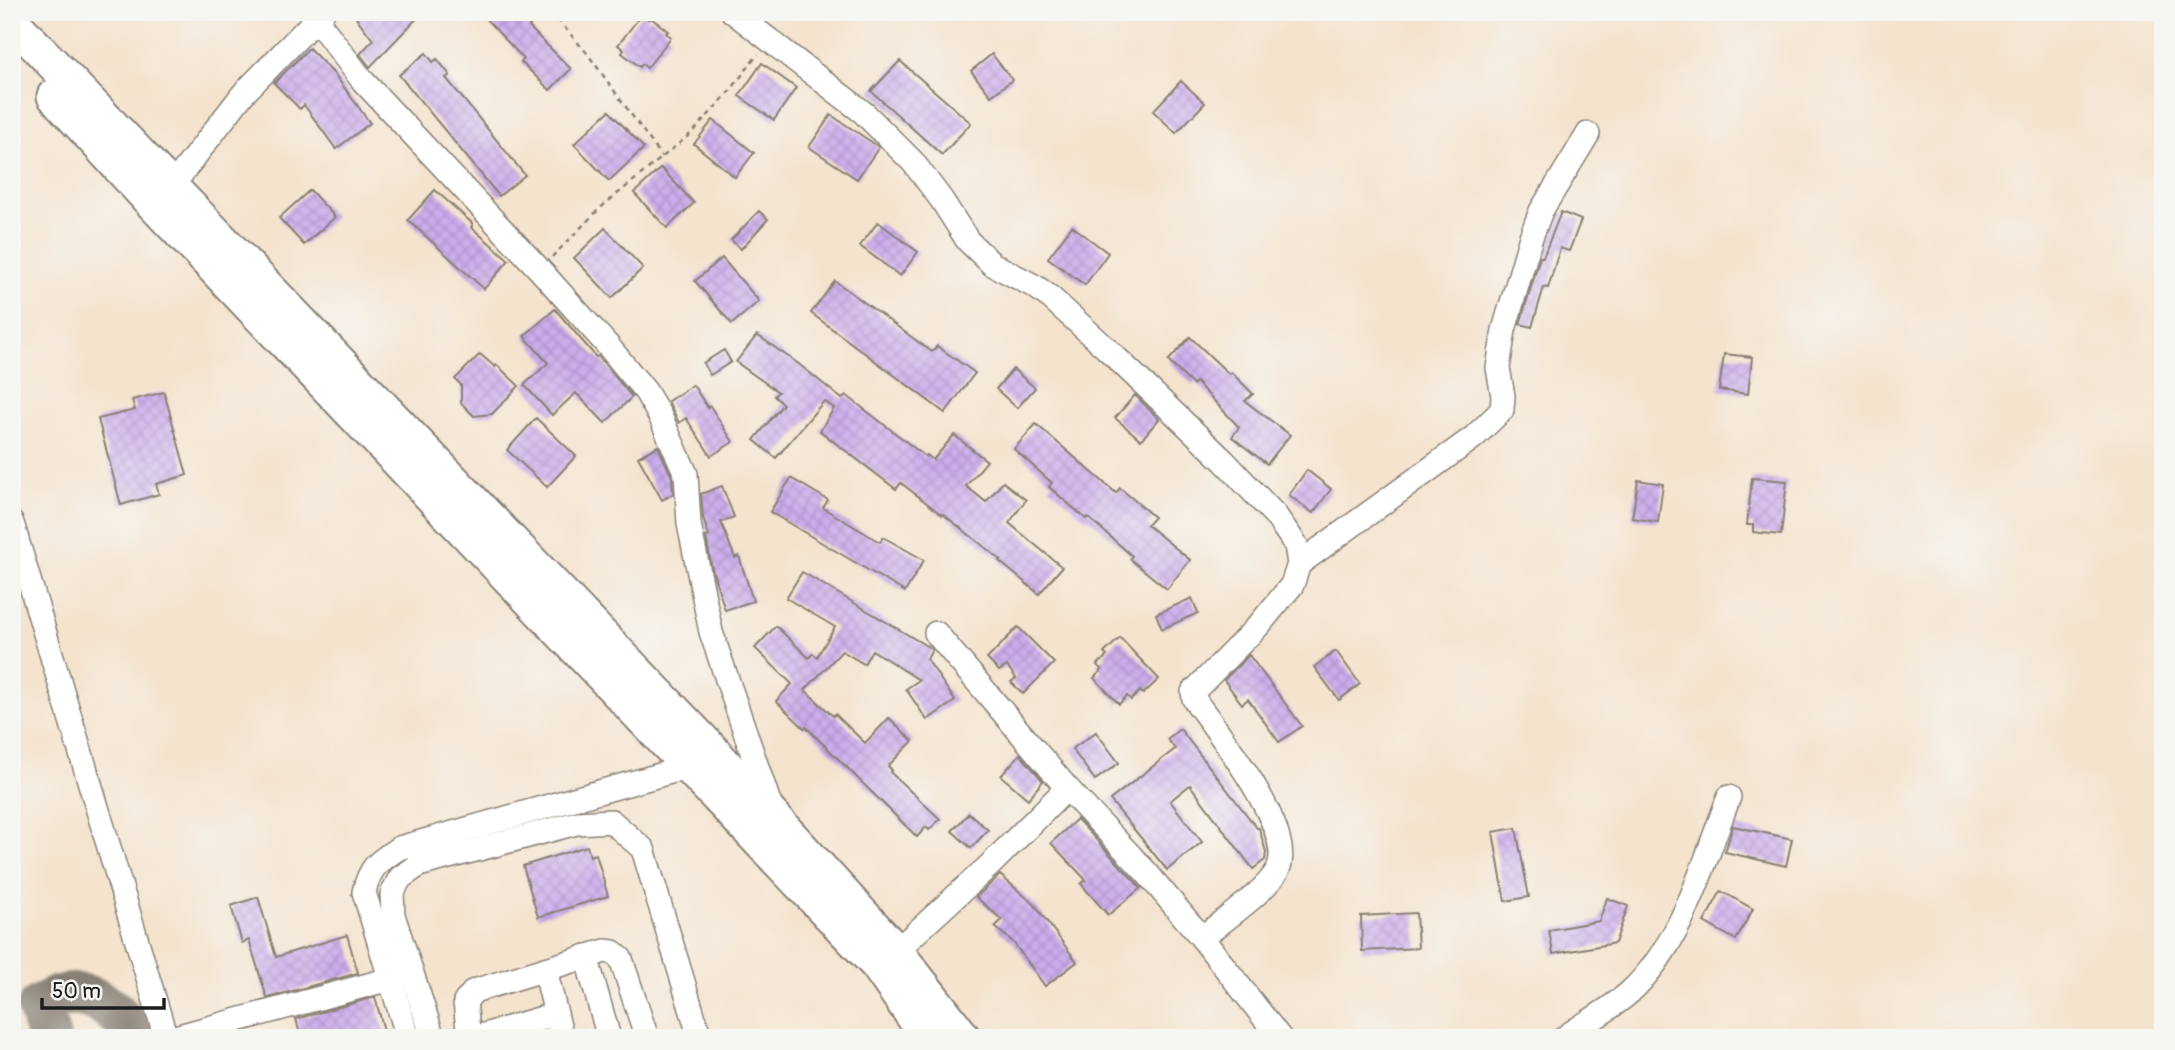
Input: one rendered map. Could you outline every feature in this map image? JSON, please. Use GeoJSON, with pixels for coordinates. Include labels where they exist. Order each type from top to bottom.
{"type":"FeatureCollection","features":[{"type":"Feature","properties":{"kind":"highway"},"geometry":{"type":"LineString","coordinates":[[12,21],[715,753],[896,951],[964,1038]]}},
{"type":"Feature","properties":{"kind":"highway"},"geometry":{"type":"LineString","coordinates":[[12,52],[160,212],[877,965],[928,1038]]}},
{"type":"Feature","properties":{"kind":"street"},"geometry":{"type":"LineString","coordinates":[[733,12],[874,123],[913,162],[968,241],[992,264],[1037,287],[1051,298],[1224,461],[1276,516],[1296,545],[1299,565],[1292,585],[1259,625],[1193,692],[1194,699],[1259,792],[1277,836],[1281,859],[1278,870],[1269,881],[1202,938]]}},
{"type":"Feature","properties":{"kind":"street"},"geometry":{"type":"LineString","coordinates":[[172,186],[243,94],[319,16],[363,81],[540,270],[646,392],[676,447],[685,474],[690,524],[711,632],[774,818]]}},
{"type":"Feature","properties":{"kind":"street"},"geometry":{"type":"LineString","coordinates":[[1299,565],[1474,438],[1502,410],[1499,368],[1504,330],[1527,249],[1541,211],[1588,134]]}},
{"type":"Feature","properties":{"kind":"street"},"geometry":{"type":"LineString","coordinates":[[12,523],[166,1038]]}},
{"type":"Feature","properties":{"kind":"street"},"geometry":{"type":"LineString","coordinates":[[936,633],[1067,788],[1146,872],[1202,938],[1280,1038]]}},
{"type":"Feature","properties":{"kind":"street"},"geometry":{"type":"LineString","coordinates":[[408,1038],[364,892],[368,874],[381,860],[400,848],[674,771],[690,769]]}},
{"type":"Feature","properties":{"kind":"street"},"geometry":{"type":"LineString","coordinates":[[896,951],[990,865],[1067,788]]}},
{"type":"Feature","properties":{"kind":"street"},"geometry":{"type":"LineString","coordinates":[[609,791],[611,821]]}},
{"type":"Feature","properties":{"kind":"street"},"geometry":{"type":"LineString","coordinates":[[1564,1038],[1630,992],[1665,952],[1686,908],[1729,797]]}},
{"type":"Feature","properties":{"kind":"street"},"geometry":{"type":"LineString","coordinates":[[433,1038],[393,915],[392,894],[400,878],[419,865],[526,836],[577,823],[611,821],[643,849],[700,1038]]}},
{"type":"Feature","properties":{"kind":"street"},"geometry":{"type":"LineString","coordinates":[[556,1014],[472,1038],[465,1002],[468,995],[474,991],[605,950],[621,958],[647,1038]]}},
{"type":"Feature","properties":{"kind":"street"},"geometry":{"type":"LineString","coordinates":[[586,956],[609,1038]]}},
{"type":"Feature","properties":{"kind":"street"},"geometry":{"type":"LineString","coordinates":[[545,969],[562,1038]]}},
{"type":"Feature","properties":{"kind":"street"},"geometry":{"type":"LineString","coordinates":[[172,1038],[390,979]]}},
{"type":"Feature","properties":{"kind":"path"},"geometry":{"type":"LineString","coordinates":[[551,12],[587,53],[662,158]]}},
{"type":"Feature","properties":{"kind":"path"},"geometry":{"type":"LineString","coordinates":[[540,270],[599,209],[693,132],[730,91],[769,40]]}},
{"type":"Feature","properties":{"kind":"building"},"geometry":{"type":"Polygon","coordinates":[[[352,12],[423,12],[370,67],[360,54],[373,40],[352,12]]]}},
{"type":"Feature","properties":{"kind":"building"},"geometry":{"type":"Polygon","coordinates":[[[479,12],[517,12],[571,69],[550,90],[521,62],[524,59],[479,12]]]}},
{"type":"Feature","properties":{"kind":"building"},"geometry":{"type":"Polygon","coordinates":[[[642,14],[668,31],[666,33],[671,37],[647,68],[642,64],[640,67],[622,53],[624,50],[618,45],[642,14]]]}},
{"type":"Feature","properties":{"kind":"building"},"geometry":{"type":"Polygon","coordinates":[[[309,48],[335,75],[370,123],[336,149],[304,105],[300,109],[274,83],[309,48]]]}},
{"type":"Feature","properties":{"kind":"building"},"geometry":{"type":"Polygon","coordinates":[[[426,53],[433,62],[437,59],[450,75],[446,78],[525,175],[499,196],[399,75],[426,53]]]}},
{"type":"Feature","properties":{"kind":"building"},"geometry":{"type":"Polygon","coordinates":[[[992,54],[1012,80],[991,96],[971,71],[992,54]]]}},
{"type":"Feature","properties":{"kind":"building"},"geometry":{"type":"Polygon","coordinates":[[[900,61],[971,123],[942,155],[871,91],[900,61]]]}},
{"type":"Feature","properties":{"kind":"building"},"geometry":{"type":"Polygon","coordinates":[[[762,63],[796,88],[774,120],[739,96],[762,63]]]}},
{"type":"Feature","properties":{"kind":"building"},"geometry":{"type":"Polygon","coordinates":[[[1181,81],[1205,103],[1176,133],[1153,111],[1181,81]]]}},
{"type":"Feature","properties":{"kind":"building"},"geometry":{"type":"Polygon","coordinates":[[[609,111],[644,148],[609,181],[574,144],[609,111]]]}},
{"type":"Feature","properties":{"kind":"building"},"geometry":{"type":"Polygon","coordinates":[[[831,115],[879,147],[857,179],[809,147],[831,115]]]}},
{"type":"Feature","properties":{"kind":"building"},"geometry":{"type":"Polygon","coordinates":[[[713,120],[754,153],[735,177],[694,144],[713,120]]]}},
{"type":"Feature","properties":{"kind":"building"},"geometry":{"type":"Polygon","coordinates":[[[661,168],[694,203],[667,228],[634,193],[661,168]]]}},
{"type":"Feature","properties":{"kind":"building"},"geometry":{"type":"Polygon","coordinates":[[[310,190],[335,217],[304,245],[279,218],[310,190]]]}},
{"type":"Feature","properties":{"kind":"building"},"geometry":{"type":"Polygon","coordinates":[[[435,190],[473,224],[471,227],[509,260],[484,289],[408,220],[435,190]]]}},
{"type":"Feature","properties":{"kind":"building"},"geometry":{"type":"Polygon","coordinates":[[[759,211],[768,219],[741,249],[731,240],[759,211]]]}},
{"type":"Feature","properties":{"kind":"building"},"geometry":{"type":"Polygon","coordinates":[[[1561,212],[1581,220],[1569,251],[1560,248],[1532,327],[1520,324],[1540,257],[1543,257],[1561,212]]]}},
{"type":"Feature","properties":{"kind":"building"},"geometry":{"type":"Polygon","coordinates":[[[878,222],[918,252],[900,276],[860,246],[878,222]]]}},
{"type":"Feature","properties":{"kind":"building"},"geometry":{"type":"Polygon","coordinates":[[[1072,226],[1108,253],[1085,285],[1048,258],[1072,226]]]}},
{"type":"Feature","properties":{"kind":"building"},"geometry":{"type":"Polygon","coordinates":[[[605,228],[643,268],[612,298],[574,258],[605,228]]]}},
{"type":"Feature","properties":{"kind":"building"},"geometry":{"type":"Polygon","coordinates":[[[722,258],[759,301],[732,324],[695,281],[722,258]]]}},
{"type":"Feature","properties":{"kind":"building"},"geometry":{"type":"Polygon","coordinates":[[[835,281],[932,352],[937,346],[975,373],[945,413],[811,313],[835,281]]]}},
{"type":"Feature","properties":{"kind":"building"},"geometry":{"type":"Polygon","coordinates":[[[555,309],[632,397],[605,423],[576,393],[552,415],[524,385],[548,363],[524,336],[555,309]]]}},
{"type":"Feature","properties":{"kind":"building"},"geometry":{"type":"Polygon","coordinates":[[[757,335],[842,399],[846,395],[926,457],[927,455],[933,460],[954,435],[987,461],[966,486],[986,502],[1003,482],[1026,500],[1009,523],[1062,567],[1039,594],[943,514],[901,483],[896,489],[820,431],[834,408],[824,401],[776,458],[754,440],[783,404],[774,396],[778,392],[736,362],[757,335]]]}},
{"type":"Feature","properties":{"kind":"building"},"geometry":{"type":"Polygon","coordinates":[[[1190,337],[1253,394],[1245,401],[1290,435],[1267,464],[1232,437],[1239,427],[1196,382],[1193,385],[1168,361],[1190,337]]]}},
{"type":"Feature","properties":{"kind":"building"},"geometry":{"type":"Polygon","coordinates":[[[724,350],[731,362],[710,375],[703,363],[724,350]]]}},
{"type":"Feature","properties":{"kind":"building"},"geometry":{"type":"Polygon","coordinates":[[[480,354],[495,367],[497,365],[519,386],[492,414],[474,416],[461,403],[461,385],[455,379],[480,354]]]}},
{"type":"Feature","properties":{"kind":"building"},"geometry":{"type":"Polygon","coordinates":[[[1724,354],[1752,357],[1748,394],[1719,390],[1724,354]]]}},
{"type":"Feature","properties":{"kind":"building"},"geometry":{"type":"Polygon","coordinates":[[[1013,369],[1035,388],[1017,408],[996,389],[1013,369]]]}},
{"type":"Feature","properties":{"kind":"building"},"geometry":{"type":"Polygon","coordinates":[[[693,385],[733,442],[711,456],[686,418],[679,423],[668,401],[693,385]]]}},
{"type":"Feature","properties":{"kind":"building"},"geometry":{"type":"Polygon","coordinates":[[[164,392],[187,475],[156,484],[159,494],[121,505],[98,419],[135,410],[132,400],[164,392]]]}},
{"type":"Feature","properties":{"kind":"building"},"geometry":{"type":"Polygon","coordinates":[[[1135,395],[1159,419],[1141,440],[1115,418],[1135,395]]]}},
{"type":"Feature","properties":{"kind":"building"},"geometry":{"type":"Polygon","coordinates":[[[536,418],[576,456],[547,487],[507,450],[536,418]]]}},
{"type":"Feature","properties":{"kind":"building"},"geometry":{"type":"Polygon","coordinates":[[[1036,424],[1116,493],[1120,488],[1154,517],[1147,525],[1190,560],[1167,589],[1130,559],[1132,556],[1088,517],[1086,519],[1049,487],[1052,483],[1014,449],[1036,424]]]}},
{"type":"Feature","properties":{"kind":"building"},"geometry":{"type":"Polygon","coordinates":[[[658,446],[672,477],[673,494],[662,500],[638,457],[658,446]]]}},
{"type":"Feature","properties":{"kind":"building"},"geometry":{"type":"Polygon","coordinates":[[[1307,470],[1331,489],[1313,513],[1289,495],[1307,470]]]}},
{"type":"Feature","properties":{"kind":"building"},"geometry":{"type":"Polygon","coordinates":[[[791,478],[828,500],[823,508],[880,542],[883,537],[924,560],[905,592],[770,512],[791,478]]]}},
{"type":"Feature","properties":{"kind":"building"},"geometry":{"type":"Polygon","coordinates":[[[1752,478],[1787,481],[1781,535],[1753,532],[1753,525],[1747,525],[1752,478]]]}},
{"type":"Feature","properties":{"kind":"building"},"geometry":{"type":"Polygon","coordinates":[[[1638,480],[1663,484],[1658,522],[1632,518],[1638,480]]]}},
{"type":"Feature","properties":{"kind":"building"},"geometry":{"type":"Polygon","coordinates":[[[722,486],[734,517],[721,522],[735,558],[739,556],[753,601],[725,610],[712,569],[701,494],[722,486]]]}},
{"type":"Feature","properties":{"kind":"building"},"geometry":{"type":"Polygon","coordinates":[[[802,572],[930,648],[932,650],[927,659],[955,701],[927,720],[906,689],[919,680],[872,650],[864,664],[842,651],[805,690],[865,743],[889,718],[913,741],[888,766],[892,770],[890,772],[940,819],[929,830],[926,827],[917,837],[806,727],[776,701],[792,684],[755,648],[776,626],[809,658],[813,653],[817,657],[835,627],[786,598],[802,572]]]}},
{"type":"Feature","properties":{"kind":"building"},"geometry":{"type":"Polygon","coordinates":[[[1192,598],[1198,613],[1162,629],[1156,614],[1192,598]]]}},
{"type":"Feature","properties":{"kind":"building"},"geometry":{"type":"Polygon","coordinates":[[[1018,627],[1054,663],[1023,694],[1011,682],[1016,678],[1007,666],[999,671],[987,659],[1018,627]]]}},
{"type":"Feature","properties":{"kind":"building"},"geometry":{"type":"Polygon","coordinates":[[[1120,638],[1159,679],[1143,694],[1140,691],[1131,700],[1127,696],[1119,704],[1094,678],[1102,670],[1097,665],[1107,656],[1104,653],[1120,638]]]}},
{"type":"Feature","properties":{"kind":"building"},"geometry":{"type":"Polygon","coordinates":[[[1336,651],[1360,684],[1339,700],[1314,667],[1336,651]]]}},
{"type":"Feature","properties":{"kind":"building"},"geometry":{"type":"Polygon","coordinates":[[[1249,655],[1302,726],[1279,742],[1248,699],[1242,704],[1224,680],[1249,655]]]}},
{"type":"Feature","properties":{"kind":"building"},"geometry":{"type":"Polygon","coordinates":[[[1180,729],[1259,828],[1266,852],[1265,860],[1253,869],[1190,785],[1170,801],[1202,842],[1167,870],[1110,800],[1175,749],[1167,739],[1180,729]]]}},
{"type":"Feature","properties":{"kind":"building"},"geometry":{"type":"Polygon","coordinates":[[[1096,732],[1119,763],[1095,780],[1072,749],[1096,732]]]}},
{"type":"Feature","properties":{"kind":"building"},"geometry":{"type":"Polygon","coordinates":[[[1020,754],[1043,781],[1028,799],[1001,776],[1020,754]]]}},
{"type":"Feature","properties":{"kind":"building"},"geometry":{"type":"Polygon","coordinates":[[[969,813],[988,830],[971,848],[952,831],[969,813]]]}},
{"type":"Feature","properties":{"kind":"building"},"geometry":{"type":"Polygon","coordinates":[[[1077,819],[1141,888],[1108,915],[1081,884],[1086,880],[1051,843],[1077,819]]]}},
{"type":"Feature","properties":{"kind":"building"},"geometry":{"type":"Polygon","coordinates":[[[1733,826],[1792,839],[1786,866],[1725,852],[1733,826]]]}},
{"type":"Feature","properties":{"kind":"building"},"geometry":{"type":"Polygon","coordinates":[[[1516,828],[1529,897],[1505,901],[1493,832],[1516,828]]]}},
{"type":"Feature","properties":{"kind":"building"},"geometry":{"type":"Polygon","coordinates":[[[587,846],[590,856],[596,854],[608,896],[538,917],[523,866],[587,846]]]}},
{"type":"Feature","properties":{"kind":"building"},"geometry":{"type":"Polygon","coordinates":[[[1000,875],[1034,904],[1077,962],[1045,986],[1013,942],[995,927],[1002,920],[976,897],[1000,875]]]}},
{"type":"Feature","properties":{"kind":"building"},"geometry":{"type":"Polygon","coordinates":[[[1721,891],[1753,909],[1736,940],[1704,922],[1721,891]]]}},
{"type":"Feature","properties":{"kind":"building"},"geometry":{"type":"Polygon","coordinates":[[[258,897],[276,957],[347,935],[358,973],[267,998],[249,940],[242,943],[231,906],[258,897]]]}},
{"type":"Feature","properties":{"kind":"building"},"geometry":{"type":"Polygon","coordinates":[[[1607,898],[1628,906],[1615,943],[1553,954],[1549,930],[1599,921],[1607,898]]]}},
{"type":"Feature","properties":{"kind":"building"},"geometry":{"type":"Polygon","coordinates":[[[1416,913],[1418,948],[1362,951],[1361,916],[1416,913]]]}},
{"type":"Feature","properties":{"kind":"building"},"geometry":{"type":"Polygon","coordinates":[[[375,997],[386,1038],[301,1038],[296,1019],[375,997]]]}},
{"type":"Feature","properties":{"kind":"taxiway"},"geometry":{"type":"LineString","coordinates":[[49,1038],[39,1007],[58,997],[70,995],[93,999],[113,1010],[134,1038]]}}]}
